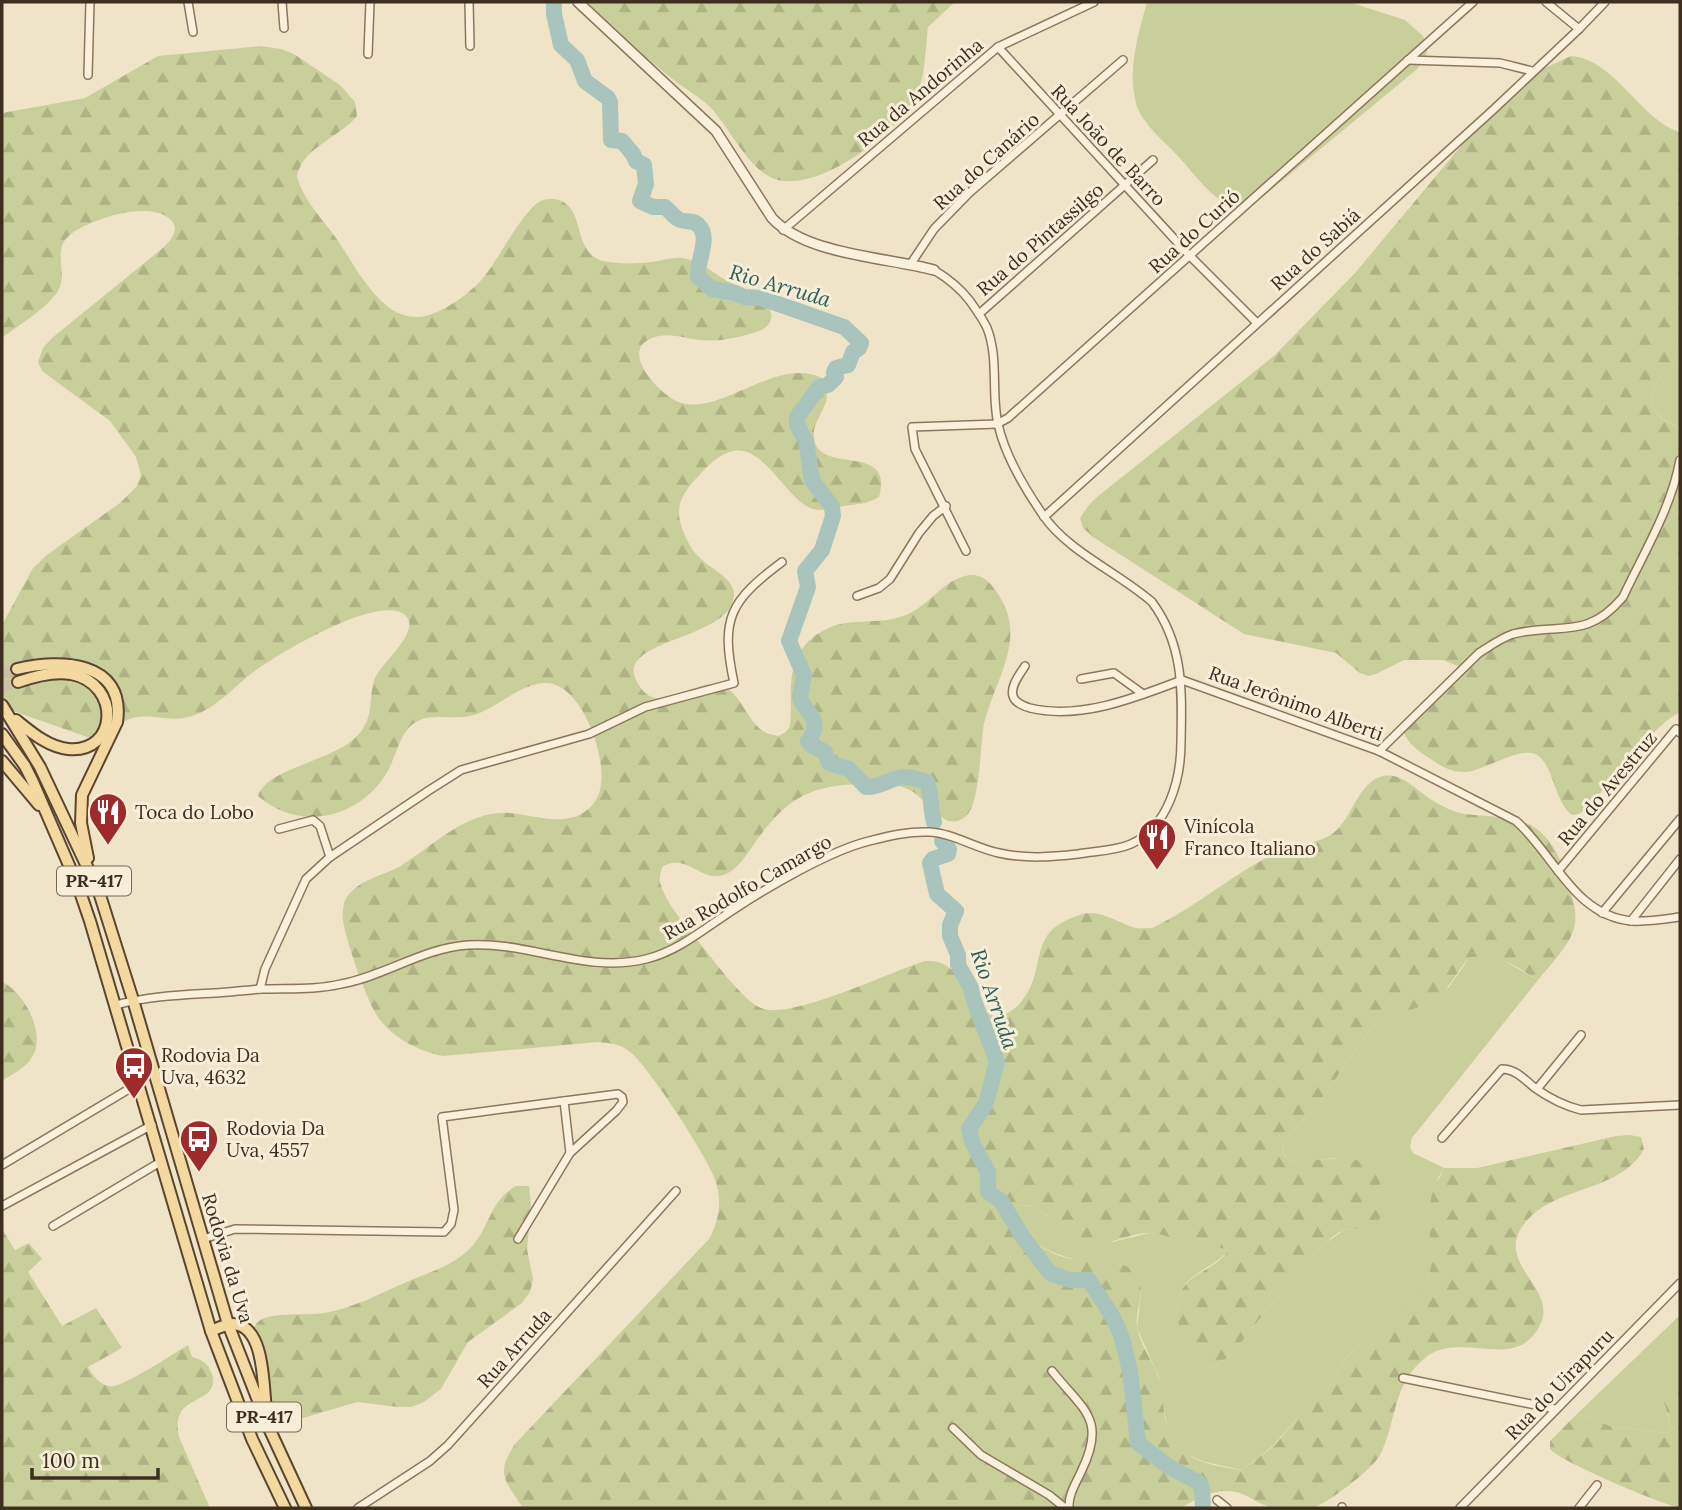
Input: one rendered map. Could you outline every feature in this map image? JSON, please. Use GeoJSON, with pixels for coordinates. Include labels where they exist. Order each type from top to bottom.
{"type":"FeatureCollection","features":[{"type":"Feature","properties":{"kind":"main road"},"geometry":{"type":"LineString","coordinates":[[17,669],[58,663],[77,665],[92,670],[106,681],[115,694],[117,722],[82,795],[81,823],[91,874]]}},
{"type":"Feature","properties":{"kind":"main road"},"geometry":{"type":"LineString","coordinates":[[10,717],[43,740],[68,749],[90,744],[100,737],[110,712],[106,698],[97,687],[72,674],[37,676],[18,682]]}},
{"type":"Feature","properties":{"kind":"main road","name":"Rodovia da Uva"},"geometry":{"type":"LineString","coordinates":[[2,705],[40,767],[91,874],[133,1000],[228,1324],[268,1426],[306,1508]]}},
{"type":"Feature","properties":{"kind":"main road","name":"Rodovia da Uva"},"geometry":{"type":"LineString","coordinates":[[2,734],[25,766],[78,886],[152,1125],[211,1331],[252,1439],[285,1508]]}},
{"type":"Feature","properties":{"kind":"main road"},"geometry":{"type":"LineString","coordinates":[[2,761],[45,812]]}},
{"type":"Feature","properties":{"kind":"main road"},"geometry":{"type":"LineString","coordinates":[[211,1331],[228,1324],[244,1327],[254,1335],[258,1347],[268,1426]]}},
{"type":"Feature","properties":{"kind":"street"},"geometry":{"type":"LineString","coordinates":[[88,75],[90,2]]}},
{"type":"Feature","properties":{"kind":"street"},"geometry":{"type":"LineString","coordinates":[[188,2],[193,32]]}},
{"type":"Feature","properties":{"kind":"street"},"geometry":{"type":"LineString","coordinates":[[282,2],[284,28]]}},
{"type":"Feature","properties":{"kind":"street"},"geometry":{"type":"LineString","coordinates":[[368,54],[370,2]]}},
{"type":"Feature","properties":{"kind":"street"},"geometry":{"type":"LineString","coordinates":[[469,2],[470,46]]}},
{"type":"Feature","properties":{"kind":"street"},"geometry":{"type":"LineString","coordinates":[[578,2],[716,131],[782,230]]}},
{"type":"Feature","properties":{"kind":"street","name":"Rua da Andorinha"},"geometry":{"type":"LineString","coordinates":[[782,230],[998,47],[1094,2]]}},
{"type":"Feature","properties":{"kind":"street","name":"Rua do Curió"},"geometry":{"type":"LineString","coordinates":[[997,424],[1009,418],[1473,2]]}},
{"type":"Feature","properties":{"kind":"street"},"geometry":{"type":"LineString","coordinates":[[1546,2],[1580,29]]}},
{"type":"Feature","properties":{"kind":"street","name":"Rua do Sabiá"},"geometry":{"type":"LineString","coordinates":[[1044,517],[1493,110],[1605,2]]}},
{"type":"Feature","properties":{"kind":"street","name":"Rua João de Barro"},"geometry":{"type":"LineString","coordinates":[[998,47],[1190,257],[1257,323]]}},
{"type":"Feature","properties":{"kind":"street","name":"Rua do Canário"},"geometry":{"type":"LineString","coordinates":[[910,265],[934,229],[969,193],[1123,60]]}},
{"type":"Feature","properties":{"kind":"street"},"geometry":{"type":"LineString","coordinates":[[1409,60],[1500,63],[1532,71]]}},
{"type":"Feature","properties":{"kind":"street","name":"Rua do Pintassilgo"},"geometry":{"type":"LineString","coordinates":[[979,314],[1153,160]]}},
{"type":"Feature","properties":{"kind":"street","name":"Rua Jerônimo Alberti"},"geometry":{"type":"LineString","coordinates":[[782,230],[829,248],[934,270],[961,290],[988,330],[997,424],[1004,448],[1044,517],[1071,544],[1152,602],[1168,630],[1182,680],[1379,751],[1516,821],[1531,834],[1582,899],[1602,913],[1631,921],[1680,918]]}},
{"type":"Feature","properties":{"kind":"street"},"geometry":{"type":"LineString","coordinates":[[966,551],[946,506],[915,449],[912,427],[997,424]]}},
{"type":"Feature","properties":{"kind":"street"},"geometry":{"type":"LineString","coordinates":[[1379,751],[1479,653],[1498,640],[1514,634],[1583,626],[1599,620],[1612,609],[1622,597],[1668,504],[1680,460]]}},
{"type":"Feature","properties":{"kind":"street"},"geometry":{"type":"LineString","coordinates":[[857,596],[878,588],[890,579],[919,533],[933,516],[946,506]]}},
{"type":"Feature","properties":{"kind":"street"},"geometry":{"type":"LineString","coordinates":[[260,989],[265,970],[306,878],[330,857],[461,770],[589,734],[645,707],[734,683],[730,663],[729,619],[741,598],[782,562]]}},
{"type":"Feature","properties":{"kind":"street"},"geometry":{"type":"LineString","coordinates":[[1025,666],[1014,686],[1013,695],[1017,702],[1025,707],[1039,710],[1070,712],[1143,694],[1182,680]]}},
{"type":"Feature","properties":{"kind":"street"},"geometry":{"type":"LineString","coordinates":[[1081,679],[1114,673],[1143,694]]}},
{"type":"Feature","properties":{"kind":"street","name":"Rua Rodolfo Camargo"},"geometry":{"type":"LineString","coordinates":[[116,1005],[150,997],[260,989],[318,988],[346,984],[430,952],[466,945],[502,945],[564,959],[610,963],[646,959],[688,941],[738,907],[836,853],[866,842],[909,832],[947,835],[998,853],[1022,857],[1060,856],[1119,848],[1148,834],[1170,801],[1179,775],[1182,680]]}},
{"type":"Feature","properties":{"kind":"street","name":"Rua do Avestruz"},"geometry":{"type":"LineString","coordinates":[[1558,871],[1676,729],[1680,733]]}},
{"type":"Feature","properties":{"kind":"street"},"geometry":{"type":"LineString","coordinates":[[279,829],[313,820],[320,826],[330,857]]}},
{"type":"Feature","properties":{"kind":"street"},"geometry":{"type":"LineString","coordinates":[[1602,913],[1680,820]]}},
{"type":"Feature","properties":{"kind":"street"},"geometry":{"type":"LineString","coordinates":[[1631,921],[1680,859]]}},
{"type":"Feature","properties":{"kind":"street"},"geometry":{"type":"LineString","coordinates":[[1537,1089],[1581,1035]]}},
{"type":"Feature","properties":{"kind":"street"},"geometry":{"type":"LineString","coordinates":[[1442,1138],[1502,1069],[1516,1072],[1537,1089],[1567,1107],[1581,1110],[1680,1105]]}},
{"type":"Feature","properties":{"kind":"street"},"geometry":{"type":"LineString","coordinates":[[2,1165],[139,1083]]}},
{"type":"Feature","properties":{"kind":"street"},"geometry":{"type":"LineString","coordinates":[[204,1239],[235,1229],[444,1232],[451,1224],[454,1210],[442,1117],[618,1094],[623,1102],[570,1153],[518,1239]]}},
{"type":"Feature","properties":{"kind":"street"},"geometry":{"type":"LineString","coordinates":[[564,1101],[570,1153]]}},
{"type":"Feature","properties":{"kind":"street"},"geometry":{"type":"LineString","coordinates":[[2,1206],[152,1125]]}},
{"type":"Feature","properties":{"kind":"street"},"geometry":{"type":"LineString","coordinates":[[53,1226],[162,1161]]}},
{"type":"Feature","properties":{"kind":"street","name":"Rua Arruda"},"geometry":{"type":"LineString","coordinates":[[358,1508],[430,1461],[448,1445],[676,1191]]}},
{"type":"Feature","properties":{"kind":"street","name":"Rua do Uirapuru"},"geometry":{"type":"LineString","coordinates":[[1460,1508],[1680,1283]]}},
{"type":"Feature","properties":{"kind":"street"},"geometry":{"type":"LineString","coordinates":[[953,1428],[981,1455],[1067,1508],[1092,1446],[1094,1431],[1086,1413],[1052,1371]]}},
{"type":"Feature","properties":{"kind":"street"},"geometry":{"type":"LineString","coordinates":[[1403,1378],[1555,1409]]}},
{"type":"Feature","properties":{"kind":"street"},"geometry":{"type":"LineString","coordinates":[[1579,1508],[1597,1485]]}},
{"type":"Feature","properties":{"kind":"street"},"geometry":{"type":"LineString","coordinates":[[1217,1500],[1227,1508]]}},
{"type":"Feature","properties":{"kind":"green space"},"geometry":{"type":"Polygon","coordinates":[[[580,2],[955,2],[928,27],[921,83],[904,114],[872,145],[852,159],[810,178],[790,181],[772,178],[763,172],[746,155],[709,106],[658,68],[580,2]]]}},
{"type":"Feature","properties":{"kind":"green space"},"geometry":{"type":"Polygon","coordinates":[[[1147,2],[1349,2],[1405,20],[1423,36],[1428,47],[1425,60],[1416,70],[1265,195],[1248,205],[1236,207],[1219,199],[1203,185],[1153,131],[1139,110],[1133,74],[1138,37],[1147,2]]]}},
{"type":"Feature","properties":{"kind":"green space"},"geometry":{"type":"Polygon","coordinates":[[[260,46],[294,54],[340,85],[355,102],[357,116],[306,157],[297,176],[308,201],[365,283],[391,309],[405,316],[421,317],[442,310],[457,301],[483,278],[533,207],[542,200],[554,199],[565,203],[571,210],[586,248],[593,256],[614,263],[688,259],[755,296],[769,308],[769,324],[746,335],[701,340],[664,335],[647,341],[640,348],[642,366],[655,384],[671,398],[687,404],[705,403],[783,375],[803,373],[822,378],[828,386],[826,402],[814,433],[819,449],[828,455],[867,464],[876,470],[881,480],[879,497],[862,503],[817,510],[793,495],[763,462],[753,455],[741,451],[729,452],[714,461],[685,492],[679,507],[680,519],[684,534],[693,550],[726,578],[734,594],[729,609],[716,621],[643,655],[634,666],[636,680],[644,692],[662,698],[705,685],[724,686],[736,696],[757,726],[778,736],[790,726],[791,684],[795,664],[805,645],[818,634],[843,624],[882,621],[908,614],[950,583],[969,575],[977,575],[986,580],[1004,604],[1009,621],[1008,655],[984,724],[977,788],[971,810],[966,816],[958,821],[944,818],[936,814],[916,794],[899,786],[864,784],[828,787],[813,791],[788,806],[765,829],[738,865],[726,874],[709,875],[679,863],[662,867],[660,882],[676,913],[728,978],[761,1008],[794,1008],[931,961],[949,967],[983,1010],[990,1015],[1005,1014],[1019,1005],[1029,990],[1042,945],[1056,926],[1090,913],[1136,928],[1152,928],[1274,854],[1329,836],[1343,823],[1365,788],[1380,777],[1396,777],[1405,781],[1452,811],[1525,822],[1546,838],[1559,858],[1569,885],[1575,915],[1574,927],[1563,950],[1538,980],[1497,959],[1469,958],[1439,996],[1371,1028],[1319,1103],[1285,1139],[1282,1152],[1290,1161],[1345,1159],[1369,1166],[1377,1176],[1382,1191],[1381,1216],[1377,1223],[1370,1227],[1345,1230],[1331,1238],[1223,1361],[1206,1368],[1196,1364],[1183,1342],[1177,1314],[1178,1301],[1185,1285],[1217,1262],[1228,1250],[1148,1233],[1104,1243],[1089,1243],[1030,1207],[1009,1209],[1007,1216],[1025,1236],[1050,1252],[1067,1258],[1116,1263],[1126,1266],[1138,1275],[1141,1294],[1137,1327],[1160,1381],[1169,1432],[1175,1443],[1193,1458],[1216,1466],[1242,1470],[1275,1445],[1300,1415],[1328,1389],[1345,1359],[1422,1287],[1431,1268],[1429,1211],[1432,1193],[1444,1168],[1477,1168],[1616,1136],[1641,1137],[1644,1149],[1620,1174],[1570,1194],[1538,1211],[1525,1223],[1517,1237],[1516,1251],[1520,1263],[1541,1299],[1543,1312],[1540,1325],[1530,1339],[1517,1347],[1454,1348],[1439,1350],[1425,1358],[1406,1380],[1377,1460],[1342,1491],[1311,1508],[1272,1508],[1245,1495],[1228,1491],[1204,1496],[1181,1508],[523,1508],[507,1484],[504,1470],[515,1444],[709,1239],[719,1211],[716,1182],[702,1154],[663,1092],[638,1059],[622,1047],[598,1042],[443,1056],[417,1048],[400,1039],[375,1013],[348,943],[343,909],[346,898],[356,887],[402,865],[472,820],[499,813],[563,819],[589,809],[597,799],[601,774],[596,740],[582,711],[563,689],[551,684],[537,684],[470,716],[436,717],[418,721],[407,731],[390,767],[374,789],[344,810],[309,817],[274,807],[258,796],[265,785],[276,777],[342,747],[356,737],[367,719],[375,678],[408,630],[406,616],[393,611],[375,612],[328,629],[264,665],[216,704],[191,716],[172,719],[138,717],[100,736],[87,737],[2,707],[2,625],[33,568],[48,554],[120,503],[137,486],[141,475],[136,457],[110,421],[42,371],[38,362],[43,348],[164,247],[172,238],[175,227],[171,220],[161,214],[135,211],[106,217],[80,228],[65,240],[62,246],[61,282],[55,295],[2,338],[2,113],[85,98],[158,56],[260,46]]]}},
{"type":"Feature","properties":{"kind":"green space"},"geometry":{"type":"Polygon","coordinates":[[[1571,56],[1601,67],[1652,115],[1680,132],[1680,358],[1661,376],[1652,395],[1652,404],[1666,421],[1680,428],[1680,713],[1647,740],[1589,806],[1579,814],[1572,815],[1561,801],[1543,760],[1537,755],[1522,753],[1473,771],[1460,772],[1440,765],[1409,741],[1402,728],[1456,674],[1458,666],[1443,660],[1404,660],[1369,676],[1360,673],[1336,653],[1244,634],[1093,537],[1083,528],[1080,518],[1097,497],[1275,355],[1355,273],[1486,116],[1521,83],[1571,56]]]}},
{"type":"Feature","properties":{"kind":"green space"},"geometry":{"type":"Polygon","coordinates":[[[1680,358],[1680,428],[1666,421],[1657,412],[1652,404],[1652,395],[1661,376],[1680,358]]]}},
{"type":"Feature","properties":{"kind":"green space"},"geometry":{"type":"Polygon","coordinates":[[[1484,955],[1499,958],[1538,980],[1412,1138],[1410,1147],[1413,1153],[1444,1168],[1438,1178],[1431,1268],[1422,1288],[1359,1344],[1345,1359],[1328,1389],[1300,1415],[1274,1445],[1242,1470],[1205,1462],[1184,1453],[1168,1433],[1159,1377],[1137,1328],[1141,1292],[1134,1270],[1117,1264],[1075,1259],[1052,1252],[1014,1225],[1007,1216],[1009,1208],[1017,1205],[1034,1207],[1049,1217],[1112,1242],[1149,1233],[1228,1250],[1185,1284],[1178,1301],[1180,1328],[1190,1355],[1197,1364],[1206,1368],[1217,1365],[1234,1351],[1327,1242],[1344,1230],[1370,1227],[1335,1158],[1290,1161],[1282,1152],[1285,1139],[1319,1103],[1371,1028],[1382,1019],[1449,987],[1469,958],[1484,955]]]}},
{"type":"Feature","properties":{"kind":"green space"},"geometry":{"type":"Polygon","coordinates":[[[2,982],[18,994],[25,1004],[37,1037],[36,1048],[29,1061],[2,1081],[2,982]]]}},
{"type":"Feature","properties":{"kind":"green space"},"geometry":{"type":"Polygon","coordinates":[[[516,1186],[529,1186],[531,1205],[527,1249],[533,1279],[530,1292],[522,1303],[468,1342],[441,1389],[424,1402],[411,1407],[357,1402],[293,1421],[281,1418],[273,1412],[267,1402],[252,1356],[251,1338],[257,1323],[269,1317],[324,1313],[346,1308],[445,1266],[476,1241],[498,1202],[516,1186]]]}},
{"type":"Feature","properties":{"kind":"green space"},"geometry":{"type":"Polygon","coordinates":[[[2,1229],[15,1250],[29,1243],[42,1259],[28,1272],[62,1326],[96,1308],[122,1348],[88,1367],[102,1383],[110,1386],[121,1384],[188,1345],[192,1357],[209,1367],[213,1382],[211,1388],[184,1408],[178,1426],[179,1437],[210,1508],[2,1508],[2,1229]]]}},
{"type":"Feature","properties":{"kind":"green space"},"geometry":{"type":"Polygon","coordinates":[[[1680,1315],[1680,1386],[1675,1384],[1664,1405],[1671,1427],[1668,1433],[1613,1427],[1577,1414],[1680,1315]]]}},
{"type":"Feature","properties":{"kind":"green space"},"geometry":{"type":"Polygon","coordinates":[[[1675,1384],[1680,1386],[1680,1508],[1591,1472],[1550,1449],[1550,1441],[1577,1414],[1613,1427],[1668,1433],[1671,1427],[1661,1393],[1663,1387],[1675,1384]]]}},
{"type":"Feature","properties":{"kind":"waterway","name":"Rio Arruda"},"geometry":{"type":"LineString","coordinates":[[554,2],[561,45],[577,60],[585,81],[610,102],[611,140],[622,141],[636,161],[644,165],[646,184],[640,201],[653,207],[665,207],[678,219],[697,224],[702,231],[704,237],[698,277],[712,289],[761,298],[844,327],[861,343],[853,352],[848,365],[836,368],[836,377],[828,385],[819,387],[797,417],[797,425],[806,441],[812,480],[832,507],[833,516],[822,550],[805,571],[808,587],[789,641],[804,675],[800,698],[813,718],[813,734],[808,741],[811,745],[825,752],[829,763],[849,769],[866,787],[905,777],[927,782],[934,822]]}},
{"type":"Feature","properties":{"kind":"waterway","name":"Rio Arruda"},"geometry":{"type":"LineString","coordinates":[[942,841],[949,849],[948,854],[933,859],[930,863],[937,894],[956,911],[950,925],[950,936],[958,955],[958,965],[971,988],[997,1062],[986,1103],[969,1129],[972,1142],[988,1172],[988,1192],[1001,1201],[1022,1236],[1050,1273],[1069,1280],[1089,1280],[1114,1319],[1122,1338],[1130,1371],[1138,1443],[1169,1467],[1198,1482],[1202,1489],[1203,1508]]}},
{"type":"Feature","properties":{"kind":"tunnel"},"geometry":{"type":"LineString","coordinates":[[2,674],[17,669]]}},
{"type":"Feature","properties":{"kind":"tunnel"},"geometry":{"type":"LineString","coordinates":[[2,687],[18,682]]}},
{"type":"Feature","properties":{"kind":"place","name":"Toca do Lobo"},"geometry":{"type":"Point","coordinates":[108,846]}},
{"type":"Feature","properties":{"kind":"place","name":"Vinícola Franco Italiano"},"geometry":{"type":"Point","coordinates":[1157,871]}},
{"type":"Feature","properties":{"kind":"place","name":"Rodovia Da Uva, 4632"},"geometry":{"type":"Point","coordinates":[134,1100]}},
{"type":"Feature","properties":{"kind":"place","name":"Rodovia Da Uva, 4557"},"geometry":{"type":"Point","coordinates":[199,1173]}}]}
